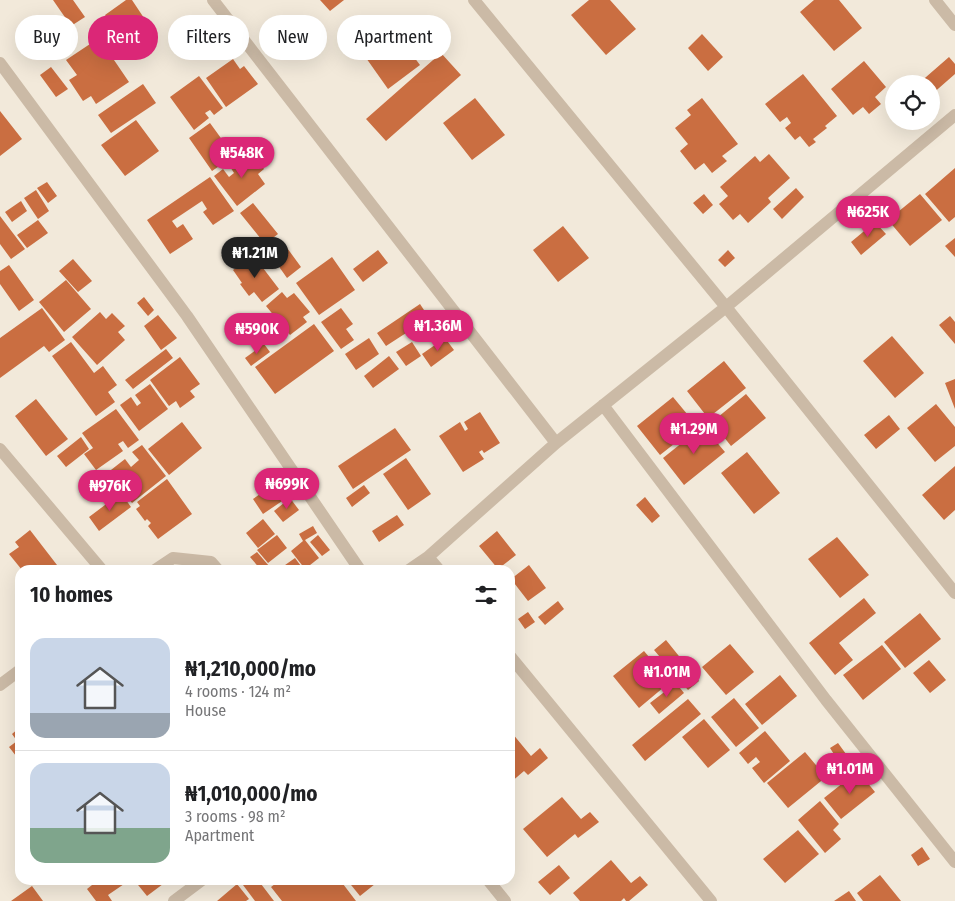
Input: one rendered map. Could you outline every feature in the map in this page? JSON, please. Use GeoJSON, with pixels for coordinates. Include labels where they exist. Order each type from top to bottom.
{"type":"FeatureCollection","features":[{"type":"Feature","properties":{"kind":"street"},"geometry":{"type":"LineString","coordinates":[[214,0],[556,443]]}},
{"type":"Feature","properties":{"kind":"street"},"geometry":{"type":"LineString","coordinates":[[474,0],[726,307],[955,593]]}},
{"type":"Feature","properties":{"kind":"street"},"geometry":{"type":"LineString","coordinates":[[935,0],[955,25]]}},
{"type":"Feature","properties":{"kind":"street"},"geometry":{"type":"LineString","coordinates":[[0,63],[187,316],[357,565]]}},
{"type":"Feature","properties":{"kind":"street"},"geometry":{"type":"LineString","coordinates":[[416,565],[428,557],[556,443],[726,307],[955,115]]}},
{"type":"Feature","properties":{"kind":"street"},"geometry":{"type":"LineString","coordinates":[[602,405],[826,700],[955,862]]}},
{"type":"Feature","properties":{"kind":"street"},"geometry":{"type":"LineString","coordinates":[[0,449],[98,565]]}},
{"type":"Feature","properties":{"kind":"street"},"geometry":{"type":"LineString","coordinates":[[428,557],[435,565]]}},
{"type":"Feature","properties":{"kind":"street"},"geometry":{"type":"LineString","coordinates":[[162,565],[173,558],[211,562],[214,565]]}},
{"type":"Feature","properties":{"kind":"street"},"geometry":{"type":"LineString","coordinates":[[515,662],[712,901]]}},
{"type":"Feature","properties":{"kind":"street"},"geometry":{"type":"LineString","coordinates":[[0,685],[15,674]]}},
{"type":"Feature","properties":{"kind":"street"},"geometry":{"type":"LineString","coordinates":[[174,901],[195,885]]}},
{"type":"Feature","properties":{"kind":"street"},"geometry":{"type":"LineString","coordinates":[[492,885],[505,901]]}},
{"type":"Feature","properties":{"kind":"building"},"geometry":{"type":"Polygon","coordinates":[[[53,0],[73,0],[85,17],[78,22],[78,15],[63,15],[53,0]]]}},
{"type":"Feature","properties":{"kind":"building"},"geometry":{"type":"Polygon","coordinates":[[[126,0],[132,0],[142,15],[105,15],[126,0]]]}},
{"type":"Feature","properties":{"kind":"building"},"geometry":{"type":"Polygon","coordinates":[[[320,0],[344,0],[330,11],[320,0]]]}},
{"type":"Feature","properties":{"kind":"building"},"geometry":{"type":"Polygon","coordinates":[[[589,0],[610,0],[636,29],[606,55],[571,15],[589,0]]]}},
{"type":"Feature","properties":{"kind":"building"},"geometry":{"type":"Polygon","coordinates":[[[814,0],[839,0],[862,28],[834,51],[800,12],[814,0]]]}},
{"type":"Feature","properties":{"kind":"building"},"geometry":{"type":"Polygon","coordinates":[[[702,34],[723,57],[708,71],[688,48],[702,34]]]}},
{"type":"Feature","properties":{"kind":"building"},"geometry":{"type":"Polygon","coordinates":[[[88,45],[88,60],[114,60],[129,82],[96,104],[91,96],[83,101],[69,80],[77,75],[66,60],[78,60],[78,52],[88,45]]]}},
{"type":"Feature","properties":{"kind":"building"},"geometry":{"type":"Polygon","coordinates":[[[949,57],[955,64],[955,74],[940,87],[940,75],[928,75],[949,57]]]}},
{"type":"Feature","properties":{"kind":"building"},"geometry":{"type":"Polygon","coordinates":[[[234,60],[240,69],[244,66],[258,84],[226,107],[206,78],[234,60]]]}},
{"type":"Feature","properties":{"kind":"building"},"geometry":{"type":"Polygon","coordinates":[[[367,60],[416,60],[420,65],[388,89],[367,60]]]}},
{"type":"Feature","properties":{"kind":"building"},"geometry":{"type":"Polygon","coordinates":[[[433,60],[447,60],[461,75],[386,141],[366,119],[433,60]]]}},
{"type":"Feature","properties":{"kind":"building"},"geometry":{"type":"Polygon","coordinates":[[[864,61],[885,86],[875,97],[881,104],[869,114],[863,107],[853,115],[831,89],[864,61]]]}},
{"type":"Feature","properties":{"kind":"building"},"geometry":{"type":"Polygon","coordinates":[[[51,67],[68,89],[56,97],[40,75],[51,67]]]}},
{"type":"Feature","properties":{"kind":"building"},"geometry":{"type":"Polygon","coordinates":[[[803,74],[837,116],[825,126],[827,128],[813,139],[816,142],[809,147],[800,136],[795,140],[785,128],[791,123],[787,117],[780,122],[765,104],[803,74]]]}},
{"type":"Feature","properties":{"kind":"building"},"geometry":{"type":"Polygon","coordinates":[[[199,76],[223,108],[214,115],[210,110],[205,113],[209,118],[194,130],[170,97],[199,76]]]}},
{"type":"Feature","properties":{"kind":"building"},"geometry":{"type":"Polygon","coordinates":[[[143,84],[156,103],[111,133],[98,115],[143,84]]]}},
{"type":"Feature","properties":{"kind":"building"},"geometry":{"type":"Polygon","coordinates":[[[475,98],[505,135],[472,160],[443,123],[475,98]]]}},
{"type":"Feature","properties":{"kind":"building"},"geometry":{"type":"Polygon","coordinates":[[[702,98],[738,144],[722,156],[727,161],[712,173],[704,163],[695,170],[680,151],[688,144],[675,128],[691,115],[687,110],[702,98]]]}},
{"type":"Feature","properties":{"kind":"building"},"geometry":{"type":"Polygon","coordinates":[[[0,111],[22,139],[0,156],[0,111]]]}},
{"type":"Feature","properties":{"kind":"building"},"geometry":{"type":"Polygon","coordinates":[[[136,120],[159,151],[125,176],[101,145],[136,120]]]}},
{"type":"Feature","properties":{"kind":"building"},"geometry":{"type":"Polygon","coordinates":[[[210,123],[234,156],[212,171],[189,138],[210,123]]]}},
{"type":"Feature","properties":{"kind":"building"},"geometry":{"type":"Polygon","coordinates":[[[769,154],[790,178],[768,198],[771,202],[748,223],[740,214],[733,220],[719,204],[728,196],[720,187],[755,156],[760,162],[769,154]]]}},
{"type":"Feature","properties":{"kind":"building"},"geometry":{"type":"Polygon","coordinates":[[[242,155],[247,160],[254,155],[264,169],[258,174],[265,184],[237,206],[214,176],[223,169],[229,177],[234,173],[229,165],[242,155]]]}},
{"type":"Feature","properties":{"kind":"building"},"geometry":{"type":"Polygon","coordinates":[[[955,168],[955,217],[949,222],[925,194],[955,168]]]}},
{"type":"Feature","properties":{"kind":"building"},"geometry":{"type":"Polygon","coordinates":[[[210,177],[234,211],[213,225],[203,212],[207,209],[202,201],[172,221],[177,228],[183,224],[193,239],[170,254],[147,220],[210,177]]]}},
{"type":"Feature","properties":{"kind":"building"},"geometry":{"type":"Polygon","coordinates":[[[47,182],[57,196],[48,203],[37,188],[47,182]]]}},
{"type":"Feature","properties":{"kind":"building"},"geometry":{"type":"Polygon","coordinates":[[[796,188],[804,197],[782,219],[773,209],[796,188]]]}},
{"type":"Feature","properties":{"kind":"building"},"geometry":{"type":"Polygon","coordinates":[[[36,190],[49,211],[38,219],[24,198],[36,190]]]}},
{"type":"Feature","properties":{"kind":"building"},"geometry":{"type":"Polygon","coordinates":[[[704,194],[713,205],[703,214],[693,203],[704,194]]]}},
{"type":"Feature","properties":{"kind":"building"},"geometry":{"type":"Polygon","coordinates":[[[920,194],[942,220],[910,246],[888,220],[920,194]]]}},
{"type":"Feature","properties":{"kind":"building"},"geometry":{"type":"Polygon","coordinates":[[[21,201],[27,211],[12,222],[5,212],[21,201]]]}},
{"type":"Feature","properties":{"kind":"building"},"geometry":{"type":"Polygon","coordinates":[[[253,203],[278,234],[265,244],[240,213],[253,203]]]}},
{"type":"Feature","properties":{"kind":"building"},"geometry":{"type":"Polygon","coordinates":[[[0,216],[25,249],[11,259],[0,244],[0,216]]]}},
{"type":"Feature","properties":{"kind":"building"},"geometry":{"type":"Polygon","coordinates":[[[38,220],[48,233],[27,248],[17,235],[38,220]]]}},
{"type":"Feature","properties":{"kind":"building"},"geometry":{"type":"Polygon","coordinates":[[[875,222],[886,234],[861,255],[851,242],[875,222]]]}},
{"type":"Feature","properties":{"kind":"building"},"geometry":{"type":"Polygon","coordinates":[[[563,226],[589,258],[558,282],[533,250],[563,226]]]}},
{"type":"Feature","properties":{"kind":"building"},"geometry":{"type":"Polygon","coordinates":[[[955,238],[955,257],[945,246],[955,238]]]}},
{"type":"Feature","properties":{"kind":"building"},"geometry":{"type":"Polygon","coordinates":[[[282,241],[301,267],[287,278],[268,251],[282,241]]]}},
{"type":"Feature","properties":{"kind":"building"},"geometry":{"type":"Polygon","coordinates":[[[378,250],[388,263],[363,282],[353,269],[378,250]]]}},
{"type":"Feature","properties":{"kind":"building"},"geometry":{"type":"Polygon","coordinates":[[[728,250],[735,258],[725,267],[718,260],[728,250]]]}},
{"type":"Feature","properties":{"kind":"building"},"geometry":{"type":"Polygon","coordinates":[[[253,255],[279,289],[262,302],[254,292],[249,296],[233,270],[253,255]]]}},
{"type":"Feature","properties":{"kind":"building"},"geometry":{"type":"Polygon","coordinates":[[[332,257],[355,290],[319,315],[296,283],[332,257]]]}},
{"type":"Feature","properties":{"kind":"building"},"geometry":{"type":"Polygon","coordinates":[[[73,259],[92,281],[78,292],[59,271],[73,259]]]}},
{"type":"Feature","properties":{"kind":"building"},"geometry":{"type":"Polygon","coordinates":[[[9,265],[34,300],[19,311],[0,284],[0,271],[9,265]]]}},
{"type":"Feature","properties":{"kind":"building"},"geometry":{"type":"Polygon","coordinates":[[[66,280],[91,309],[64,332],[39,302],[66,280]]]}},
{"type":"Feature","properties":{"kind":"building"},"geometry":{"type":"Polygon","coordinates":[[[282,292],[287,298],[294,293],[310,312],[303,317],[307,322],[290,335],[266,306],[282,292]]]}},
{"type":"Feature","properties":{"kind":"building"},"geometry":{"type":"Polygon","coordinates":[[[144,297],[154,310],[148,316],[137,303],[144,297]]]}},
{"type":"Feature","properties":{"kind":"building"},"geometry":{"type":"Polygon","coordinates":[[[420,304],[438,331],[429,337],[420,324],[386,346],[377,333],[420,304]]]}},
{"type":"Feature","properties":{"kind":"building"},"geometry":{"type":"Polygon","coordinates":[[[42,308],[65,340],[49,352],[44,346],[0,378],[0,338],[42,308]]]}},
{"type":"Feature","properties":{"kind":"building"},"geometry":{"type":"Polygon","coordinates":[[[341,308],[353,324],[346,329],[354,340],[341,349],[321,322],[341,308]]]}},
{"type":"Feature","properties":{"kind":"building"},"geometry":{"type":"Polygon","coordinates":[[[100,312],[106,319],[112,313],[125,326],[118,332],[125,340],[97,365],[72,337],[100,312]]]}},
{"type":"Feature","properties":{"kind":"building"},"geometry":{"type":"Polygon","coordinates":[[[158,315],[177,338],[161,350],[144,326],[158,315]]]}},
{"type":"Feature","properties":{"kind":"building"},"geometry":{"type":"Polygon","coordinates":[[[950,316],[955,322],[955,344],[939,325],[950,316]]]}},
{"type":"Feature","properties":{"kind":"building"},"geometry":{"type":"Polygon","coordinates":[[[314,324],[334,351],[275,394],[255,367],[314,324]]]}},
{"type":"Feature","properties":{"kind":"building"},"geometry":{"type":"Polygon","coordinates":[[[892,336],[924,373],[895,398],[863,361],[892,336]]]}},
{"type":"Feature","properties":{"kind":"building"},"geometry":{"type":"Polygon","coordinates":[[[369,338],[379,354],[356,370],[345,354],[369,338]]]}},
{"type":"Feature","properties":{"kind":"building"},"geometry":{"type":"Polygon","coordinates":[[[445,338],[454,350],[431,367],[422,354],[445,338]]]}},
{"type":"Feature","properties":{"kind":"building"},"geometry":{"type":"Polygon","coordinates":[[[71,342],[94,373],[103,366],[117,385],[108,392],[115,402],[96,416],[52,356],[71,342]]]}},
{"type":"Feature","properties":{"kind":"building"},"geometry":{"type":"Polygon","coordinates":[[[412,342],[421,356],[406,366],[396,352],[412,342]]]}},
{"type":"Feature","properties":{"kind":"building"},"geometry":{"type":"Polygon","coordinates":[[[264,344],[270,352],[251,366],[245,358],[264,344]]]}},
{"type":"Feature","properties":{"kind":"building"},"geometry":{"type":"Polygon","coordinates":[[[166,349],[173,358],[133,389],[125,380],[166,349]]]}},
{"type":"Feature","properties":{"kind":"building"},"geometry":{"type":"Polygon","coordinates":[[[389,356],[399,369],[373,388],[364,376],[389,356]]]}},
{"type":"Feature","properties":{"kind":"building"},"geometry":{"type":"Polygon","coordinates":[[[180,357],[200,384],[190,391],[195,397],[180,408],[176,401],[169,406],[150,380],[180,357]]]}},
{"type":"Feature","properties":{"kind":"building"},"geometry":{"type":"Polygon","coordinates":[[[724,361],[746,388],[708,418],[687,391],[724,361]]]}},
{"type":"Feature","properties":{"kind":"building"},"geometry":{"type":"Polygon","coordinates":[[[955,379],[955,409],[945,383],[955,379]]]}},
{"type":"Feature","properties":{"kind":"building"},"geometry":{"type":"Polygon","coordinates":[[[150,384],[168,409],[139,431],[120,405],[131,397],[137,406],[141,403],[135,395],[150,384]]]}},
{"type":"Feature","properties":{"kind":"building"},"geometry":{"type":"Polygon","coordinates":[[[746,394],[766,418],[731,446],[712,422],[746,394]]]}},
{"type":"Feature","properties":{"kind":"building"},"geometry":{"type":"Polygon","coordinates":[[[673,397],[697,426],[660,455],[637,426],[673,397]]]}},
{"type":"Feature","properties":{"kind":"building"},"geometry":{"type":"Polygon","coordinates":[[[36,399],[68,439],[46,456],[15,416],[36,399]]]}},
{"type":"Feature","properties":{"kind":"building"},"geometry":{"type":"Polygon","coordinates":[[[936,404],[955,427],[955,446],[935,462],[907,428],[936,404]]]}},
{"type":"Feature","properties":{"kind":"building"},"geometry":{"type":"Polygon","coordinates":[[[116,409],[139,440],[128,448],[123,441],[118,444],[123,451],[96,470],[84,454],[93,448],[82,433],[116,409]]]}},
{"type":"Feature","properties":{"kind":"building"},"geometry":{"type":"Polygon","coordinates":[[[480,412],[500,443],[484,453],[482,450],[479,452],[484,459],[463,472],[439,436],[460,422],[465,431],[468,429],[464,422],[480,412]]]}},
{"type":"Feature","properties":{"kind":"building"},"geometry":{"type":"Polygon","coordinates":[[[889,415],[900,429],[876,449],[864,435],[889,415]]]}},
{"type":"Feature","properties":{"kind":"building"},"geometry":{"type":"Polygon","coordinates":[[[182,422],[202,448],[169,475],[148,449],[182,422]]]}},
{"type":"Feature","properties":{"kind":"building"},"geometry":{"type":"Polygon","coordinates":[[[703,426],[725,452],[684,485],[663,458],[703,426]]]}},
{"type":"Feature","properties":{"kind":"building"},"geometry":{"type":"Polygon","coordinates":[[[395,428],[411,450],[353,489],[338,466],[395,428]]]}},
{"type":"Feature","properties":{"kind":"building"},"geometry":{"type":"Polygon","coordinates":[[[81,437],[89,449],[66,467],[57,456],[81,437]]]}},
{"type":"Feature","properties":{"kind":"building"},"geometry":{"type":"Polygon","coordinates":[[[142,445],[166,476],[132,503],[122,490],[116,495],[102,477],[125,459],[131,467],[139,460],[132,452],[142,445]]]}},
{"type":"Feature","properties":{"kind":"building"},"geometry":{"type":"Polygon","coordinates":[[[747,452],[780,493],[754,514],[721,473],[747,452]]]}},
{"type":"Feature","properties":{"kind":"building"},"geometry":{"type":"Polygon","coordinates":[[[406,458],[431,494],[408,510],[383,474],[406,458]]]}},
{"type":"Feature","properties":{"kind":"building"},"geometry":{"type":"Polygon","coordinates":[[[955,466],[955,510],[944,520],[922,495],[955,466]]]}},
{"type":"Feature","properties":{"kind":"building"},"geometry":{"type":"Polygon","coordinates":[[[167,479],[192,514],[158,539],[148,526],[151,523],[147,519],[145,521],[136,509],[140,506],[137,502],[167,479]]]}},
{"type":"Feature","properties":{"kind":"building"},"geometry":{"type":"Polygon","coordinates":[[[280,480],[291,495],[263,514],[253,499],[280,480]]]}},
{"type":"Feature","properties":{"kind":"building"},"geometry":{"type":"Polygon","coordinates":[[[364,485],[370,493],[352,507],[346,498],[364,485]]]}},
{"type":"Feature","properties":{"kind":"building"},"geometry":{"type":"Polygon","coordinates":[[[121,493],[131,507],[99,531],[89,517],[121,493]]]}},
{"type":"Feature","properties":{"kind":"building"},"geometry":{"type":"Polygon","coordinates":[[[645,497],[660,516],[652,523],[636,505],[645,497]]]}},
{"type":"Feature","properties":{"kind":"building"},"geometry":{"type":"Polygon","coordinates":[[[290,498],[299,510],[283,522],[274,511],[290,498]]]}},
{"type":"Feature","properties":{"kind":"building"},"geometry":{"type":"Polygon","coordinates":[[[397,515],[404,525],[379,542],[372,531],[397,515]]]}},
{"type":"Feature","properties":{"kind":"building"},"geometry":{"type":"Polygon","coordinates":[[[263,519],[275,534],[258,548],[246,533],[263,519]]]}},
{"type":"Feature","properties":{"kind":"building"},"geometry":{"type":"Polygon","coordinates":[[[313,526],[317,533],[305,540],[319,558],[310,565],[302,565],[291,551],[303,541],[299,534],[313,526]]]}},
{"type":"Feature","properties":{"kind":"building"},"geometry":{"type":"Polygon","coordinates":[[[30,530],[57,565],[18,565],[9,554],[19,547],[15,542],[30,530]]]}},
{"type":"Feature","properties":{"kind":"building"},"geometry":{"type":"Polygon","coordinates":[[[497,531],[516,555],[503,565],[495,565],[479,546],[497,531]]]}},
{"type":"Feature","properties":{"kind":"building"},"geometry":{"type":"Polygon","coordinates":[[[277,535],[287,548],[268,563],[257,550],[277,535]]]}},
{"type":"Feature","properties":{"kind":"building"},"geometry":{"type":"Polygon","coordinates":[[[318,535],[330,550],[322,556],[310,542],[318,535]]]}},
{"type":"Feature","properties":{"kind":"building"},"geometry":{"type":"Polygon","coordinates":[[[837,537],[869,575],[840,598],[808,559],[837,537]]]}},
{"type":"Feature","properties":{"kind":"building"},"geometry":{"type":"Polygon","coordinates":[[[257,552],[268,565],[257,565],[250,557],[257,552]]]}},
{"type":"Feature","properties":{"kind":"building"},"geometry":{"type":"Polygon","coordinates":[[[295,558],[300,565],[285,565],[295,558]]]}},
{"type":"Feature","properties":{"kind":"building"},"geometry":{"type":"Polygon","coordinates":[[[529,565],[546,588],[528,601],[515,584],[515,576],[529,565]]]}},
{"type":"Feature","properties":{"kind":"building"},"geometry":{"type":"Polygon","coordinates":[[[864,598],[876,613],[839,643],[853,660],[835,675],[809,643],[864,598]]]}},
{"type":"Feature","properties":{"kind":"building"},"geometry":{"type":"Polygon","coordinates":[[[558,601],[564,609],[545,625],[538,617],[558,601]]]}},
{"type":"Feature","properties":{"kind":"building"},"geometry":{"type":"Polygon","coordinates":[[[528,612],[535,622],[525,629],[518,619],[528,612]]]}},
{"type":"Feature","properties":{"kind":"building"},"geometry":{"type":"Polygon","coordinates":[[[920,613],[941,639],[905,668],[884,642],[920,613]]]}},
{"type":"Feature","properties":{"kind":"building"},"geometry":{"type":"Polygon","coordinates":[[[666,640],[699,681],[688,690],[654,650],[666,640]]]}},
{"type":"Feature","properties":{"kind":"building"},"geometry":{"type":"Polygon","coordinates":[[[730,644],[754,672],[726,695],[702,667],[730,644]]]}},
{"type":"Feature","properties":{"kind":"building"},"geometry":{"type":"Polygon","coordinates":[[[882,645],[901,669],[863,700],[843,675],[882,645]]]}},
{"type":"Feature","properties":{"kind":"building"},"geometry":{"type":"Polygon","coordinates":[[[644,651],[670,682],[639,708],[613,676],[644,651]]]}},
{"type":"Feature","properties":{"kind":"building"},"geometry":{"type":"Polygon","coordinates":[[[929,660],[946,680],[930,693],[913,673],[929,660]]]}},
{"type":"Feature","properties":{"kind":"building"},"geometry":{"type":"Polygon","coordinates":[[[780,675],[797,696],[762,725],[745,704],[780,675]]]}},
{"type":"Feature","properties":{"kind":"building"},"geometry":{"type":"Polygon","coordinates":[[[676,683],[684,693],[659,714],[650,703],[676,683]]]}},
{"type":"Feature","properties":{"kind":"building"},"geometry":{"type":"Polygon","coordinates":[[[734,698],[759,728],[736,747],[711,717],[734,698]]]}},
{"type":"Feature","properties":{"kind":"building"},"geometry":{"type":"Polygon","coordinates":[[[688,699],[701,714],[645,761],[632,745],[688,699]]]}},
{"type":"Feature","properties":{"kind":"building"},"geometry":{"type":"Polygon","coordinates":[[[704,719],[730,750],[708,768],[682,737],[704,719]]]}},
{"type":"Feature","properties":{"kind":"building"},"geometry":{"type":"Polygon","coordinates":[[[765,731],[790,761],[764,783],[752,768],[760,762],[756,757],[748,764],[739,753],[765,731]]]}},
{"type":"Feature","properties":{"kind":"building"},"geometry":{"type":"Polygon","coordinates":[[[515,737],[531,756],[540,748],[548,758],[528,775],[524,771],[515,779],[515,737]]]}},
{"type":"Feature","properties":{"kind":"building"},"geometry":{"type":"Polygon","coordinates":[[[15,742],[15,755],[9,747],[15,742]]]}},
{"type":"Feature","properties":{"kind":"building"},"geometry":{"type":"Polygon","coordinates":[[[838,743],[846,754],[837,759],[830,748],[838,743]]]}},
{"type":"Feature","properties":{"kind":"building"},"geometry":{"type":"Polygon","coordinates":[[[805,752],[826,777],[788,808],[767,783],[805,752]]]}},
{"type":"Feature","properties":{"kind":"building"},"geometry":{"type":"Polygon","coordinates":[[[858,771],[875,792],[841,819],[824,798],[858,771]]]}},
{"type":"Feature","properties":{"kind":"building"},"geometry":{"type":"Polygon","coordinates":[[[562,797],[581,819],[590,812],[599,822],[578,838],[575,834],[547,857],[523,829],[562,797]]]}},
{"type":"Feature","properties":{"kind":"building"},"geometry":{"type":"Polygon","coordinates":[[[820,801],[839,824],[833,830],[841,839],[825,853],[798,820],[820,801]]]}},
{"type":"Feature","properties":{"kind":"building"},"geometry":{"type":"Polygon","coordinates":[[[798,830],[819,854],[785,883],[763,859],[798,830]]]}},
{"type":"Feature","properties":{"kind":"building"},"geometry":{"type":"Polygon","coordinates":[[[922,847],[930,859],[918,866],[911,855],[922,847]]]}},
{"type":"Feature","properties":{"kind":"building"},"geometry":{"type":"Polygon","coordinates":[[[611,860],[631,883],[640,876],[648,885],[629,901],[626,901],[624,898],[621,901],[580,901],[573,893],[611,860]]]}},
{"type":"Feature","properties":{"kind":"building"},"geometry":{"type":"Polygon","coordinates":[[[559,865],[570,878],[550,895],[538,882],[559,865]]]}},
{"type":"Feature","properties":{"kind":"building"},"geometry":{"type":"Polygon","coordinates":[[[880,875],[901,901],[863,901],[857,893],[880,875]]]}},
{"type":"Feature","properties":{"kind":"building"},"geometry":{"type":"Polygon","coordinates":[[[92,885],[123,885],[108,895],[112,901],[96,901],[87,889],[92,885]]]}},
{"type":"Feature","properties":{"kind":"building"},"geometry":{"type":"Polygon","coordinates":[[[138,885],[162,885],[147,896],[138,885]]]}},
{"type":"Feature","properties":{"kind":"building"},"geometry":{"type":"Polygon","coordinates":[[[236,885],[249,899],[246,901],[217,901],[236,885]]]}},
{"type":"Feature","properties":{"kind":"building"},"geometry":{"type":"Polygon","coordinates":[[[243,885],[262,885],[274,901],[255,901],[243,885]]]}},
{"type":"Feature","properties":{"kind":"building"},"geometry":{"type":"Polygon","coordinates":[[[274,885],[344,885],[356,901],[282,901],[271,887],[274,885]]]}},
{"type":"Feature","properties":{"kind":"building"},"geometry":{"type":"Polygon","coordinates":[[[351,885],[374,885],[360,896],[351,885]]]}},
{"type":"Feature","properties":{"kind":"building"},"geometry":{"type":"Polygon","coordinates":[[[32,886],[43,901],[11,901],[32,886]]]}},
{"type":"Feature","properties":{"kind":"building"},"geometry":{"type":"Polygon","coordinates":[[[849,891],[856,901],[834,901],[849,891]]]}}]}
